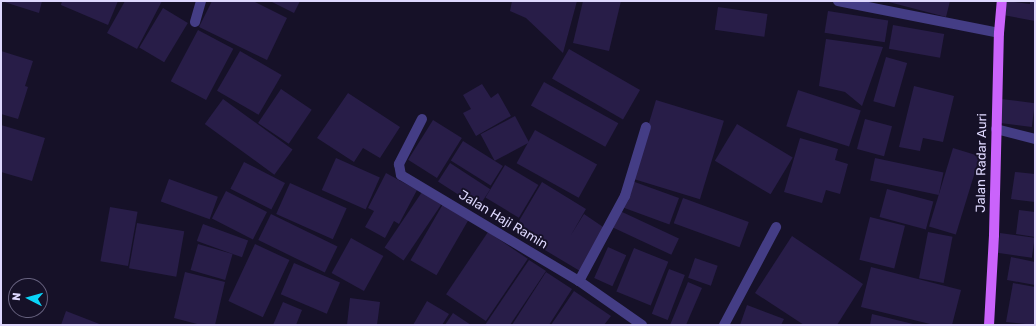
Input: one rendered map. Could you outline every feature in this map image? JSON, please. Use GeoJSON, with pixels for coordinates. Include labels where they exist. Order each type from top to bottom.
{"type":"FeatureCollection","features":[{"type":"Feature","properties":{"kind":"main road","name":"Jalan Radar Auri"},"geometry":{"type":"LineString","coordinates":[[989,325],[994,235],[996,129],[1002,1]]}},
{"type":"Feature","properties":{"kind":"street"},"geometry":{"type":"LineString","coordinates":[[195,22],[201,1]]}},
{"type":"Feature","properties":{"kind":"street"},"geometry":{"type":"LineString","coordinates":[[838,1],[1000,33]]}},
{"type":"Feature","properties":{"kind":"street","name":"Jalan Haji Ramin"},"geometry":{"type":"LineString","coordinates":[[422,119],[398,164],[401,176],[579,281],[642,325]]}},
{"type":"Feature","properties":{"kind":"street"},"geometry":{"type":"LineString","coordinates":[[579,281],[624,196],[646,128]]}},
{"type":"Feature","properties":{"kind":"street"},"geometry":{"type":"LineString","coordinates":[[996,129],[1035,139]]}},
{"type":"Feature","properties":{"kind":"street"},"geometry":{"type":"LineString","coordinates":[[724,325],[776,227]]}},
{"type":"Feature","properties":{"kind":"building"},"geometry":{"type":"Polygon","coordinates":[[[1,1],[42,1],[39,13],[1,1]]]}},
{"type":"Feature","properties":{"kind":"building"},"geometry":{"type":"Polygon","coordinates":[[[62,1],[118,1],[108,25],[61,5],[62,1]]]}},
{"type":"Feature","properties":{"kind":"building"},"geometry":{"type":"Polygon","coordinates":[[[125,1],[162,1],[137,49],[107,33],[125,1]]]}},
{"type":"Feature","properties":{"kind":"building"},"geometry":{"type":"Polygon","coordinates":[[[212,1],[253,1],[287,18],[267,60],[199,27],[212,1]]]}},
{"type":"Feature","properties":{"kind":"building"},"geometry":{"type":"Polygon","coordinates":[[[270,1],[300,1],[294,13],[270,1]]]}},
{"type":"Feature","properties":{"kind":"building"},"geometry":{"type":"Polygon","coordinates":[[[512,1],[577,1],[563,53],[526,18],[510,11],[512,1]]]}},
{"type":"Feature","properties":{"kind":"building"},"geometry":{"type":"Polygon","coordinates":[[[583,1],[621,1],[609,51],[573,43],[583,1]]]}},
{"type":"Feature","properties":{"kind":"building"},"geometry":{"type":"Polygon","coordinates":[[[885,1],[950,1],[946,17],[885,1]]]}},
{"type":"Feature","properties":{"kind":"building"},"geometry":{"type":"Polygon","coordinates":[[[1006,1],[1030,4],[1030,1],[1035,1],[1035,21],[1003,15],[1006,1]]]}},
{"type":"Feature","properties":{"kind":"building"},"geometry":{"type":"Polygon","coordinates":[[[718,7],[768,14],[764,37],[715,30],[718,7]]]}},
{"type":"Feature","properties":{"kind":"building"},"geometry":{"type":"Polygon","coordinates":[[[163,8],[188,23],[164,62],[139,47],[163,8]]]}},
{"type":"Feature","properties":{"kind":"building"},"geometry":{"type":"Polygon","coordinates":[[[828,11],[888,21],[885,42],[825,33],[828,11]]]}},
{"type":"Feature","properties":{"kind":"building"},"geometry":{"type":"Polygon","coordinates":[[[893,25],[944,34],[940,58],[889,49],[893,25]]]}},
{"type":"Feature","properties":{"kind":"building"},"geometry":{"type":"Polygon","coordinates":[[[198,30],[233,49],[206,100],[171,81],[198,30]]]}},
{"type":"Feature","properties":{"kind":"building"},"geometry":{"type":"Polygon","coordinates":[[[826,39],[883,47],[862,106],[845,92],[819,86],[826,39]]]}},
{"type":"Feature","properties":{"kind":"building"},"geometry":{"type":"Polygon","coordinates":[[[569,49],[640,90],[623,119],[552,78],[569,49]]]}},
{"type":"Feature","properties":{"kind":"building"},"geometry":{"type":"Polygon","coordinates":[[[1,51],[33,61],[25,86],[28,87],[18,119],[1,114],[1,51]]]}},
{"type":"Feature","properties":{"kind":"building"},"geometry":{"type":"Polygon","coordinates":[[[240,51],[282,75],[259,115],[217,91],[240,51]]]}},
{"type":"Feature","properties":{"kind":"building"},"geometry":{"type":"Polygon","coordinates":[[[886,57],[907,63],[894,107],[873,101],[886,57]]]}},
{"type":"Feature","properties":{"kind":"building"},"geometry":{"type":"Polygon","coordinates":[[[544,82],[618,123],[605,147],[531,106],[544,82]]]}},
{"type":"Feature","properties":{"kind":"building"},"geometry":{"type":"Polygon","coordinates":[[[482,84],[491,98],[498,93],[511,116],[476,136],[463,113],[471,109],[463,95],[482,84]]]}},
{"type":"Feature","properties":{"kind":"building"},"geometry":{"type":"Polygon","coordinates":[[[914,86],[954,96],[943,142],[923,138],[920,151],[899,147],[914,86]]]}},
{"type":"Feature","properties":{"kind":"building"},"geometry":{"type":"Polygon","coordinates":[[[281,89],[312,110],[289,144],[258,123],[281,89]]]}},
{"type":"Feature","properties":{"kind":"building"},"geometry":{"type":"Polygon","coordinates":[[[798,90],[861,110],[849,147],[786,126],[798,90]]]}},
{"type":"Feature","properties":{"kind":"building"},"geometry":{"type":"Polygon","coordinates":[[[348,93],[400,127],[380,158],[363,148],[354,162],[317,138],[348,93]]]}},
{"type":"Feature","properties":{"kind":"building"},"geometry":{"type":"Polygon","coordinates":[[[223,99],[293,150],[274,175],[205,124],[223,99]]]}},
{"type":"Feature","properties":{"kind":"building"},"geometry":{"type":"Polygon","coordinates":[[[1001,99],[1035,103],[1032,127],[998,123],[1001,99]]]}},
{"type":"Feature","properties":{"kind":"building"},"geometry":{"type":"Polygon","coordinates":[[[656,100],[724,121],[700,199],[632,178],[656,100]]]}},
{"type":"Feature","properties":{"kind":"building"},"geometry":{"type":"Polygon","coordinates":[[[515,116],[529,142],[495,161],[481,134],[515,116]]]}},
{"type":"Feature","properties":{"kind":"building"},"geometry":{"type":"Polygon","coordinates":[[[865,119],[892,126],[884,156],[857,149],[865,119]]]}},
{"type":"Feature","properties":{"kind":"building"},"geometry":{"type":"Polygon","coordinates":[[[433,120],[462,138],[437,178],[408,160],[433,120]]]}},
{"type":"Feature","properties":{"kind":"building"},"geometry":{"type":"Polygon","coordinates":[[[737,124],[793,157],[771,194],[715,161],[737,124]]]}},
{"type":"Feature","properties":{"kind":"building"},"geometry":{"type":"Polygon","coordinates":[[[1,125],[45,138],[32,181],[1,172],[1,125]]]}},
{"type":"Feature","properties":{"kind":"building"},"geometry":{"type":"Polygon","coordinates":[[[535,130],[597,164],[579,198],[517,163],[535,130]]]}},
{"type":"Feature","properties":{"kind":"building"},"geometry":{"type":"Polygon","coordinates":[[[800,138],[838,149],[835,160],[848,164],[840,194],[826,190],[822,203],[784,192],[800,138]]]}},
{"type":"Feature","properties":{"kind":"building"},"geometry":{"type":"Polygon","coordinates":[[[463,141],[503,166],[491,185],[451,161],[463,141]]]}},
{"type":"Feature","properties":{"kind":"building"},"geometry":{"type":"Polygon","coordinates":[[[953,148],[980,156],[956,235],[929,226],[953,148]]]}},
{"type":"Feature","properties":{"kind":"building"},"geometry":{"type":"Polygon","coordinates":[[[336,158],[380,178],[366,209],[322,190],[336,158]]]}},
{"type":"Feature","properties":{"kind":"building"},"geometry":{"type":"Polygon","coordinates":[[[875,158],[943,173],[939,195],[870,180],[875,158]]]}},
{"type":"Feature","properties":{"kind":"building"},"geometry":{"type":"Polygon","coordinates":[[[244,162],[285,183],[271,210],[230,189],[244,162]]]}},
{"type":"Feature","properties":{"kind":"building"},"geometry":{"type":"Polygon","coordinates":[[[450,163],[490,189],[478,208],[438,181],[450,163]]]}},
{"type":"Feature","properties":{"kind":"building"},"geometry":{"type":"Polygon","coordinates":[[[505,165],[538,185],[519,218],[485,198],[505,165]]]}},
{"type":"Feature","properties":{"kind":"building"},"geometry":{"type":"Polygon","coordinates":[[[1015,172],[1035,174],[1035,202],[1011,199],[1015,172]]]}},
{"type":"Feature","properties":{"kind":"building"},"geometry":{"type":"Polygon","coordinates":[[[386,173],[417,190],[399,224],[394,221],[385,238],[365,227],[374,211],[368,208],[386,173]]]}},
{"type":"Feature","properties":{"kind":"building"},"geometry":{"type":"Polygon","coordinates":[[[169,179],[218,197],[210,219],[161,202],[169,179]]]}},
{"type":"Feature","properties":{"kind":"building"},"geometry":{"type":"Polygon","coordinates":[[[632,181],[679,198],[669,224],[622,207],[632,181]]]}},
{"type":"Feature","properties":{"kind":"building"},"geometry":{"type":"Polygon","coordinates":[[[542,182],[586,209],[571,235],[584,214],[606,229],[580,271],[513,231],[542,182]]]}},
{"type":"Feature","properties":{"kind":"building"},"geometry":{"type":"Polygon","coordinates":[[[290,183],[347,208],[333,239],[276,214],[290,183]]]}},
{"type":"Feature","properties":{"kind":"building"},"geometry":{"type":"Polygon","coordinates":[[[887,189],[933,201],[926,229],[879,217],[887,189]]]}},
{"type":"Feature","properties":{"kind":"building"},"geometry":{"type":"Polygon","coordinates":[[[226,191],[267,212],[253,240],[212,219],[226,191]]]}},
{"type":"Feature","properties":{"kind":"building"},"geometry":{"type":"Polygon","coordinates":[[[422,192],[441,205],[404,260],[385,248],[422,192]]]}},
{"type":"Feature","properties":{"kind":"building"},"geometry":{"type":"Polygon","coordinates":[[[683,198],[749,222],[740,247],[674,223],[683,198]]]}},
{"type":"Feature","properties":{"kind":"building"},"geometry":{"type":"Polygon","coordinates":[[[443,204],[469,219],[436,275],[410,260],[443,204]]]}},
{"type":"Feature","properties":{"kind":"building"},"geometry":{"type":"Polygon","coordinates":[[[110,207],[138,212],[128,266],[100,261],[110,207]]]}},
{"type":"Feature","properties":{"kind":"building"},"geometry":{"type":"Polygon","coordinates":[[[1019,210],[1035,212],[1035,237],[1016,234],[1019,210]]]}},
{"type":"Feature","properties":{"kind":"building"},"geometry":{"type":"Polygon","coordinates":[[[620,211],[679,238],[671,255],[612,227],[620,211]]]}},
{"type":"Feature","properties":{"kind":"building"},"geometry":{"type":"Polygon","coordinates":[[[271,214],[338,246],[325,273],[258,240],[271,214]]]}},
{"type":"Feature","properties":{"kind":"building"},"geometry":{"type":"Polygon","coordinates":[[[870,217],[905,226],[894,268],[859,260],[870,217]]]}},
{"type":"Feature","properties":{"kind":"building"},"geometry":{"type":"Polygon","coordinates":[[[137,223],[184,231],[176,277],[129,268],[137,223]]]}},
{"type":"Feature","properties":{"kind":"building"},"geometry":{"type":"Polygon","coordinates":[[[203,224],[248,240],[242,257],[197,241],[203,224]]]}},
{"type":"Feature","properties":{"kind":"building"},"geometry":{"type":"Polygon","coordinates":[[[488,232],[528,259],[486,321],[446,294],[488,232]]]}},
{"type":"Feature","properties":{"kind":"building"},"geometry":{"type":"Polygon","coordinates":[[[928,232],[953,237],[944,283],[919,278],[928,232]]]}},
{"type":"Feature","properties":{"kind":"building"},"geometry":{"type":"Polygon","coordinates":[[[1000,233],[1035,238],[1032,258],[997,253],[1000,233]]]}},
{"type":"Feature","properties":{"kind":"building"},"geometry":{"type":"Polygon","coordinates":[[[792,236],[863,284],[837,325],[804,325],[755,293],[792,236]]]}},
{"type":"Feature","properties":{"kind":"building"},"geometry":{"type":"Polygon","coordinates":[[[351,238],[383,256],[364,291],[332,273],[351,238]]]}},
{"type":"Feature","properties":{"kind":"building"},"geometry":{"type":"Polygon","coordinates":[[[198,244],[233,254],[225,280],[191,270],[198,244]]]}},
{"type":"Feature","properties":{"kind":"building"},"geometry":{"type":"Polygon","coordinates":[[[255,244],[289,260],[263,317],[228,301],[255,244]]]}},
{"type":"Feature","properties":{"kind":"building"},"geometry":{"type":"Polygon","coordinates":[[[608,247],[626,255],[612,286],[594,278],[608,247]]]}},
{"type":"Feature","properties":{"kind":"building"},"geometry":{"type":"Polygon","coordinates":[[[634,248],[668,262],[651,305],[616,292],[634,248]]]}},
{"type":"Feature","properties":{"kind":"building"},"geometry":{"type":"Polygon","coordinates":[[[1011,257],[1035,262],[1035,285],[1007,280],[1011,257]]]}},
{"type":"Feature","properties":{"kind":"building"},"geometry":{"type":"Polygon","coordinates":[[[695,258],[718,266],[711,286],[688,278],[695,258]]]}},
{"type":"Feature","properties":{"kind":"building"},"geometry":{"type":"Polygon","coordinates":[[[529,260],[546,271],[510,325],[485,325],[529,260]]]}},
{"type":"Feature","properties":{"kind":"building"},"geometry":{"type":"Polygon","coordinates":[[[294,263],[340,283],[327,314],[281,294],[294,263]]]}},
{"type":"Feature","properties":{"kind":"building"},"geometry":{"type":"Polygon","coordinates":[[[871,267],[961,290],[952,325],[934,325],[861,307],[871,267]]]}},
{"type":"Feature","properties":{"kind":"building"},"geometry":{"type":"Polygon","coordinates":[[[669,269],[685,275],[668,320],[652,314],[669,269]]]}},
{"type":"Feature","properties":{"kind":"building"},"geometry":{"type":"Polygon","coordinates":[[[185,272],[225,282],[215,325],[201,325],[174,318],[185,272]]]}},
{"type":"Feature","properties":{"kind":"building"},"geometry":{"type":"Polygon","coordinates":[[[546,272],[572,289],[549,325],[512,325],[546,272]]]}},
{"type":"Feature","properties":{"kind":"building"},"geometry":{"type":"Polygon","coordinates":[[[688,282],[702,288],[686,325],[670,325],[688,282]]]}},
{"type":"Feature","properties":{"kind":"building"},"geometry":{"type":"Polygon","coordinates":[[[1013,283],[1035,287],[1035,325],[1006,322],[1013,283]]]}},
{"type":"Feature","properties":{"kind":"building"},"geometry":{"type":"Polygon","coordinates":[[[574,291],[611,316],[604,325],[551,325],[574,291]]]}},
{"type":"Feature","properties":{"kind":"building"},"geometry":{"type":"Polygon","coordinates":[[[350,298],[380,302],[377,325],[347,325],[350,298]]]}},
{"type":"Feature","properties":{"kind":"building"},"geometry":{"type":"Polygon","coordinates":[[[427,301],[449,314],[442,325],[413,325],[427,301]]]}},
{"type":"Feature","properties":{"kind":"building"},"geometry":{"type":"Polygon","coordinates":[[[283,302],[302,310],[296,325],[273,325],[283,302]]]}},
{"type":"Feature","properties":{"kind":"building"},"geometry":{"type":"Polygon","coordinates":[[[747,305],[784,319],[781,325],[740,325],[747,305]]]}},
{"type":"Feature","properties":{"kind":"building"},"geometry":{"type":"Polygon","coordinates":[[[66,311],[102,325],[61,325],[66,311]]]}},
{"type":"Feature","properties":{"kind":"building"},"geometry":{"type":"Polygon","coordinates":[[[453,313],[471,325],[445,325],[453,313]]]}},
{"type":"Feature","properties":{"kind":"building"},"geometry":{"type":"Polygon","coordinates":[[[872,314],[913,324],[913,325],[870,325],[872,314]]]}}]}
